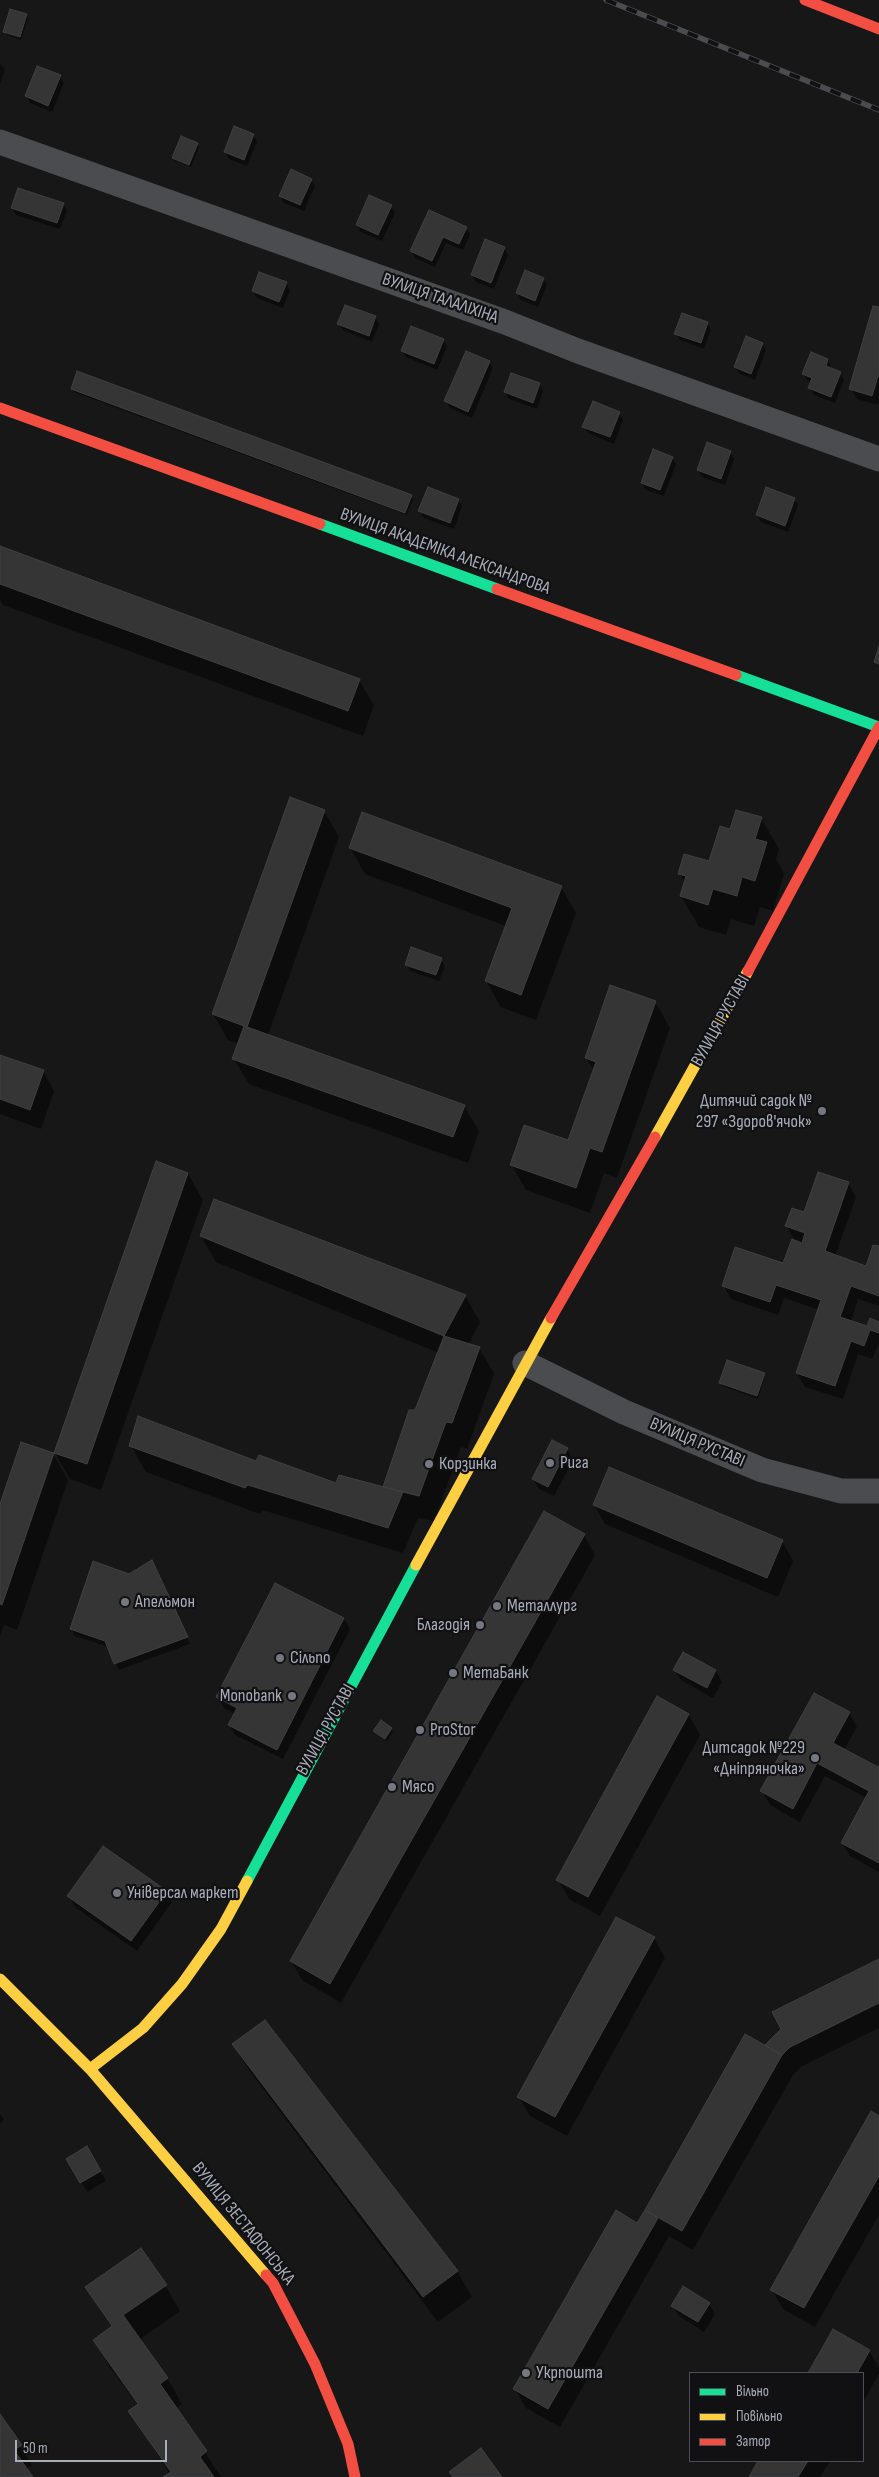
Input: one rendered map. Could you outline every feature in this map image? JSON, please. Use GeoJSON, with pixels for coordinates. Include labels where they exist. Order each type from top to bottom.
{"type":"FeatureCollection","features":[{"type":"Feature","properties":{"kind":"street"},"geometry":{"type":"LineString","coordinates":[[804,0],[879,30]]}},
{"type":"Feature","properties":{"kind":"street","name":"ВУЛИЦЯ ТАЛАЛІХІНА"},"geometry":{"type":"LineString","coordinates":[[0,142],[505,322],[578,351],[879,459]]}},
{"type":"Feature","properties":{"kind":"street","name":"ВУЛИЦЯ АКАДЕМІКА АЛЕКСАНДРОВА"},"geometry":{"type":"LineString","coordinates":[[0,408],[879,727]]}},
{"type":"Feature","properties":{"kind":"street","name":"ВУЛИЦЯ РУСТАВІ"},"geometry":{"type":"LineString","coordinates":[[90,2070],[142,2028],[182,1984],[221,1929],[526,1363],[715,1034],[879,727]]}},
{"type":"Feature","properties":{"kind":"street","name":"ВУЛИЦЯ РУСТАВІ"},"geometry":{"type":"LineString","coordinates":[[526,1363],[624,1412],[762,1470],[842,1490],[879,1492]]}},
{"type":"Feature","properties":{"kind":"street","name":"ВУЛИЦЯ ЗЕСТАФОНСЬКА"},"geometry":{"type":"LineString","coordinates":[[0,1979],[90,2070],[273,2283],[315,2364],[348,2444],[355,2477]]}},
{"type":"Feature","properties":{"kind":"building"},"geometry":{"type":"Polygon","coordinates":[[[10,9],[27,14],[20,37],[3,32],[10,9]]]}},
{"type":"Feature","properties":{"kind":"building"},"geometry":{"type":"Polygon","coordinates":[[[37,66],[61,75],[48,106],[25,96],[37,66]]]}},
{"type":"Feature","properties":{"kind":"building"},"geometry":{"type":"Polygon","coordinates":[[[234,126],[254,134],[244,160],[224,152],[234,126]]]}},
{"type":"Feature","properties":{"kind":"building"},"geometry":{"type":"Polygon","coordinates":[[[181,136],[198,143],[189,165],[172,158],[181,136]]]}},
{"type":"Feature","properties":{"kind":"building"},"geometry":{"type":"Polygon","coordinates":[[[291,169],[312,179],[300,205],[279,196],[291,169]]]}},
{"type":"Feature","properties":{"kind":"building"},"geometry":{"type":"Polygon","coordinates":[[[18,188],[64,203],[57,223],[11,208],[18,188]]]}},
{"type":"Feature","properties":{"kind":"building"},"geometry":{"type":"Polygon","coordinates":[[[369,195],[392,205],[378,235],[356,225],[369,195]]]}},
{"type":"Feature","properties":{"kind":"building"},"geometry":{"type":"Polygon","coordinates":[[[429,210],[467,227],[459,244],[443,237],[432,261],[410,251],[429,210]]]}},
{"type":"Feature","properties":{"kind":"building"},"geometry":{"type":"Polygon","coordinates":[[[485,239],[505,247],[491,283],[471,275],[485,239]]]}},
{"type":"Feature","properties":{"kind":"building"},"geometry":{"type":"Polygon","coordinates":[[[525,270],[544,278],[535,301],[516,293],[525,270]]]}},
{"type":"Feature","properties":{"kind":"building"},"geometry":{"type":"Polygon","coordinates":[[[259,272],[287,282],[279,302],[252,291],[259,272]]]}},
{"type":"Feature","properties":{"kind":"building"},"geometry":{"type":"Polygon","coordinates":[[[345,305],[376,316],[369,336],[337,324],[345,305]]]}},
{"type":"Feature","properties":{"kind":"building"},"geometry":{"type":"Polygon","coordinates":[[[873,306],[879,307],[879,373],[872,396],[849,389],[873,306]]]}},
{"type":"Feature","properties":{"kind":"building"},"geometry":{"type":"Polygon","coordinates":[[[682,313],[708,322],[701,343],[674,334],[682,313]]]}},
{"type":"Feature","properties":{"kind":"building"},"geometry":{"type":"Polygon","coordinates":[[[411,326],[444,339],[434,364],[401,351],[411,326]]]}},
{"type":"Feature","properties":{"kind":"building"},"geometry":{"type":"Polygon","coordinates":[[[746,336],[763,343],[751,374],[734,367],[746,336]]]}},
{"type":"Feature","properties":{"kind":"building"},"geometry":{"type":"Polygon","coordinates":[[[466,351],[490,361],[468,412],[444,401],[466,351]]]}},
{"type":"Feature","properties":{"kind":"building"},"geometry":{"type":"Polygon","coordinates":[[[811,352],[828,359],[826,366],[841,372],[831,397],[808,388],[812,378],[802,374],[811,352]]]}},
{"type":"Feature","properties":{"kind":"building"},"geometry":{"type":"Polygon","coordinates":[[[77,371],[412,495],[405,513],[71,389],[77,371]]]}},
{"type":"Feature","properties":{"kind":"building"},"geometry":{"type":"Polygon","coordinates":[[[511,373],[540,383],[533,403],[504,392],[511,373]]]}},
{"type":"Feature","properties":{"kind":"building"},"geometry":{"type":"Polygon","coordinates":[[[593,401],[620,412],[610,437],[582,427],[593,401]]]}},
{"type":"Feature","properties":{"kind":"building"},"geometry":{"type":"Polygon","coordinates":[[[707,442],[731,451],[721,479],[697,470],[707,442]]]}},
{"type":"Feature","properties":{"kind":"building"},"geometry":{"type":"Polygon","coordinates":[[[653,449],[673,457],[660,490],[641,483],[653,449]]]}},
{"type":"Feature","properties":{"kind":"building"},"geometry":{"type":"Polygon","coordinates":[[[428,487],[459,499],[450,523],[418,511],[428,487]]]}},
{"type":"Feature","properties":{"kind":"building"},"geometry":{"type":"Polygon","coordinates":[[[766,487],[795,498],[785,526],[756,515],[766,487]]]}},
{"type":"Feature","properties":{"kind":"building"},"geometry":{"type":"Polygon","coordinates":[[[0,546],[360,679],[348,711],[0,584],[0,546]]]}},
{"type":"Feature","properties":{"kind":"building"},"geometry":{"type":"Polygon","coordinates":[[[879,646],[879,664],[874,662],[879,646]]]}},
{"type":"Feature","properties":{"kind":"building"},"geometry":{"type":"Polygon","coordinates":[[[290,797],[325,810],[247,1027],[465,1105],[453,1137],[232,1059],[244,1026],[212,1014],[290,797]]]}},
{"type":"Feature","properties":{"kind":"building"},"geometry":{"type":"Polygon","coordinates":[[[736,810],[762,817],[755,839],[767,842],[755,881],[742,877],[737,896],[713,889],[708,905],[680,896],[686,876],[678,874],[684,854],[709,861],[720,826],[730,829],[736,810]]]}},
{"type":"Feature","properties":{"kind":"building"},"geometry":{"type":"Polygon","coordinates":[[[362,812],[562,886],[521,995],[485,981],[512,908],[349,848],[362,812]]]}},
{"type":"Feature","properties":{"kind":"building"},"geometry":{"type":"Polygon","coordinates":[[[411,947],[442,958],[436,975],[405,965],[411,947]]]}},
{"type":"Feature","properties":{"kind":"building"},"geometry":{"type":"Polygon","coordinates":[[[610,985],[656,1001],[602,1152],[590,1148],[576,1188],[510,1165],[524,1125],[568,1140],[596,1062],[585,1058],[610,985]]]}},
{"type":"Feature","properties":{"kind":"building"},"geometry":{"type":"Polygon","coordinates":[[[0,1055],[44,1070],[30,1110],[0,1099],[0,1055]]]}},
{"type":"Feature","properties":{"kind":"building"},"geometry":{"type":"Polygon","coordinates":[[[156,1161],[188,1173],[87,1464],[54,1453],[156,1161]]]}},
{"type":"Feature","properties":{"kind":"building"},"geometry":{"type":"Polygon","coordinates":[[[818,1172],[849,1182],[825,1251],[866,1266],[873,1245],[879,1246],[879,1296],[851,1286],[840,1317],[867,1326],[870,1318],[879,1322],[879,1333],[870,1330],[864,1346],[851,1341],[835,1386],[796,1373],[821,1300],[776,1285],[770,1302],[722,1286],[735,1247],[783,1263],[792,1239],[802,1243],[805,1233],[785,1226],[792,1208],[804,1212],[818,1172]]]}},
{"type":"Feature","properties":{"kind":"building"},"geometry":{"type":"Polygon","coordinates":[[[214,1199],[466,1295],[444,1336],[200,1236],[214,1199]]]}},
{"type":"Feature","properties":{"kind":"building"},"geometry":{"type":"Polygon","coordinates":[[[444,1336],[480,1347],[452,1423],[446,1422],[419,1496],[383,1487],[409,1410],[415,1410],[444,1336]]]}},
{"type":"Feature","properties":{"kind":"building"},"geometry":{"type":"Polygon","coordinates":[[[727,1360],[765,1373],[757,1396],[719,1383],[727,1360]]]}},
{"type":"Feature","properties":{"kind":"building"},"geometry":{"type":"Polygon","coordinates":[[[138,1416],[256,1461],[259,1455],[336,1483],[339,1475],[403,1492],[388,1528],[248,1485],[245,1488],[129,1446],[138,1416]]]}},
{"type":"Feature","properties":{"kind":"building","name":"Рига"},"geometry":{"type":"Polygon","coordinates":[[[552,1440],[568,1448],[548,1487],[532,1479],[552,1440]]]}},
{"type":"Feature","properties":{"kind":"building"},"geometry":{"type":"Polygon","coordinates":[[[21,1442],[54,1453],[2,1605],[0,1604],[0,1504],[21,1442]]]}},
{"type":"Feature","properties":{"kind":"building"},"geometry":{"type":"Polygon","coordinates":[[[609,1467],[783,1540],[767,1578],[593,1505],[609,1467]]]}},
{"type":"Feature","properties":{"kind":"building"},"geometry":{"type":"Polygon","coordinates":[[[544,1511],[585,1534],[330,1984],[290,1961],[544,1511]]]}},
{"type":"Feature","properties":{"kind":"building","name":"Апельмон"},"geometry":{"type":"Polygon","coordinates":[[[152,1560],[188,1637],[114,1664],[105,1641],[70,1629],[93,1561],[129,1574],[152,1560]]]}},
{"type":"Feature","properties":{"kind":"building","name":"Сільпо"},"geometry":{"type":"Polygon","coordinates":[[[275,1583],[344,1618],[277,1750],[228,1725],[237,1708],[216,1697],[275,1583]]]}},
{"type":"Feature","properties":{"kind":"building"},"geometry":{"type":"Polygon","coordinates":[[[683,1652],[716,1670],[707,1688],[673,1670],[683,1652]]]}},
{"type":"Feature","properties":{"kind":"building"},"geometry":{"type":"Polygon","coordinates":[[[814,1693],[850,1712],[833,1743],[878,1767],[879,1765],[879,1863],[841,1843],[869,1791],[817,1763],[793,1809],[760,1791],[814,1693]]]}},
{"type":"Feature","properties":{"kind":"building"},"geometry":{"type":"Polygon","coordinates":[[[657,1696],[689,1714],[588,1897],[556,1880],[657,1696]]]}},
{"type":"Feature","properties":{"kind":"building"},"geometry":{"type":"Polygon","coordinates":[[[381,1720],[392,1728],[385,1739],[373,1731],[381,1720]]]}},
{"type":"Feature","properties":{"kind":"building","name":"Універсал маркет"},"geometry":{"type":"Polygon","coordinates":[[[103,1846],[167,1891],[131,1941],[67,1896],[103,1846]]]}},
{"type":"Feature","properties":{"kind":"building"},"geometry":{"type":"Polygon","coordinates":[[[616,1917],[655,1937],[555,2117],[517,2097],[616,1917]]]}},
{"type":"Feature","properties":{"kind":"building"},"geometry":{"type":"Polygon","coordinates":[[[879,1959],[879,2003],[790,2047],[782,2055],[765,2045],[781,2029],[772,2012],[879,1959]]]}},
{"type":"Feature","properties":{"kind":"building"},"geometry":{"type":"Polygon","coordinates":[[[265,2020],[458,2271],[423,2297],[232,2044],[265,2020]]]}},
{"type":"Feature","properties":{"kind":"building"},"geometry":{"type":"Polygon","coordinates":[[[745,2034],[782,2055],[682,2231],[645,2210],[745,2034]]]}},
{"type":"Feature","properties":{"kind":"building"},"geometry":{"type":"Polygon","coordinates":[[[871,2111],[879,2116],[879,2176],[804,2308],[770,2290],[871,2111]]]}},
{"type":"Feature","properties":{"kind":"building"},"geometry":{"type":"Polygon","coordinates":[[[87,2146],[101,2171],[80,2183],[66,2159],[87,2146]]]}},
{"type":"Feature","properties":{"kind":"building"},"geometry":{"type":"Polygon","coordinates":[[[616,2210],[637,2223],[645,2210],[658,2218],[548,2409],[513,2389],[616,2210]]]}},
{"type":"Feature","properties":{"kind":"building"},"geometry":{"type":"Polygon","coordinates":[[[141,2248],[167,2285],[123,2315],[168,2378],[160,2384],[207,2451],[200,2457],[214,2477],[163,2477],[171,2472],[128,2411],[138,2404],[93,2340],[112,2326],[85,2287],[141,2248]]]}},
{"type":"Feature","properties":{"kind":"building"},"geometry":{"type":"Polygon","coordinates":[[[683,2286],[710,2303],[698,2322],[671,2306],[683,2286]]]}},
{"type":"Feature","properties":{"kind":"building"},"geometry":{"type":"Polygon","coordinates":[[[833,2329],[870,2350],[858,2372],[809,2372],[833,2329]]]}},
{"type":"Feature","properties":{"kind":"building"},"geometry":{"type":"Polygon","coordinates":[[[0,2414],[22,2445],[14,2450],[33,2477],[0,2477],[0,2414]]]}},
{"type":"Feature","properties":{"kind":"building"},"geometry":{"type":"Polygon","coordinates":[[[481,2448],[502,2477],[453,2477],[449,2472],[481,2448]]]}},
{"type":"Feature","properties":{"kind":"building"},"geometry":{"type":"Polygon","coordinates":[[[757,2462],[807,2462],[798,2477],[749,2477],[757,2462]]]}},
{"type":"Feature","properties":{"kind":"railway"},"geometry":{"type":"LineString","coordinates":[[606,0],[879,110]]}},
{"type":"Feature","properties":{"kind":"traffic: fast"},"geometry":{"type":"LineString","coordinates":[[320,524],[497,589]]}},
{"type":"Feature","properties":{"kind":"traffic: fast"},"geometry":{"type":"LineString","coordinates":[[736,675],[879,727]]}},
{"type":"Feature","properties":{"kind":"traffic: fast"},"geometry":{"type":"LineString","coordinates":[[247,1881],[416,1565]]}},
{"type":"Feature","properties":{"kind":"traffic: slow"},"geometry":{"type":"LineString","coordinates":[[655,1137],[748,971]]}},
{"type":"Feature","properties":{"kind":"traffic: slow"},"geometry":{"type":"LineString","coordinates":[[416,1565],[551,1318]]}},
{"type":"Feature","properties":{"kind":"traffic: slow"},"geometry":{"type":"LineString","coordinates":[[90,2069],[143,2028],[182,1984],[221,1929],[247,1881]]}},
{"type":"Feature","properties":{"kind":"traffic: slow"},"geometry":{"type":"LineString","coordinates":[[0,1979],[90,2069],[266,2275]]}},
{"type":"Feature","properties":{"kind":"traffic: jam"},"geometry":{"type":"LineString","coordinates":[[805,0],[879,29]]}},
{"type":"Feature","properties":{"kind":"traffic: jam"},"geometry":{"type":"LineString","coordinates":[[0,408],[320,524]]}},
{"type":"Feature","properties":{"kind":"traffic: jam"},"geometry":{"type":"LineString","coordinates":[[497,589],[736,675]]}},
{"type":"Feature","properties":{"kind":"traffic: jam"},"geometry":{"type":"LineString","coordinates":[[748,971],[879,727]]}},
{"type":"Feature","properties":{"kind":"traffic: jam"},"geometry":{"type":"LineString","coordinates":[[551,1318],[655,1137]]}},
{"type":"Feature","properties":{"kind":"traffic: jam"},"geometry":{"type":"LineString","coordinates":[[266,2275],[273,2283],[315,2364],[348,2444],[355,2477]]}},
{"type":"Feature","properties":{"kind":"place","name":"Дитячий садок № 297 «Здоров'ячок»"},"geometry":{"type":"Point","coordinates":[822,1111]}},
{"type":"Feature","properties":{"kind":"place","name":"Рига"},"geometry":{"type":"Point","coordinates":[550,1463]}},
{"type":"Feature","properties":{"kind":"place","name":"Корзинка"},"geometry":{"type":"Point","coordinates":[429,1464]}},
{"type":"Feature","properties":{"kind":"place","name":"Апельмон"},"geometry":{"type":"Point","coordinates":[125,1602]}},
{"type":"Feature","properties":{"kind":"place","name":"Металлург"},"geometry":{"type":"Point","coordinates":[497,1606]}},
{"type":"Feature","properties":{"kind":"place","name":"Благодія"},"geometry":{"type":"Point","coordinates":[480,1625]}},
{"type":"Feature","properties":{"kind":"place","name":"Сільпо"},"geometry":{"type":"Point","coordinates":[280,1658]}},
{"type":"Feature","properties":{"kind":"place","name":"МетаБанк"},"geometry":{"type":"Point","coordinates":[453,1673]}},
{"type":"Feature","properties":{"kind":"place","name":"Monobank"},"geometry":{"type":"Point","coordinates":[292,1696]}},
{"type":"Feature","properties":{"kind":"place","name":"ProStor"},"geometry":{"type":"Point","coordinates":[420,1730]}},
{"type":"Feature","properties":{"kind":"place","name":"Дитсадок №229 «Дніпряночка»"},"geometry":{"type":"Point","coordinates":[815,1758]}},
{"type":"Feature","properties":{"kind":"place","name":"Мясо"},"geometry":{"type":"Point","coordinates":[392,1787]}},
{"type":"Feature","properties":{"kind":"place","name":"Універсал маркет"},"geometry":{"type":"Point","coordinates":[117,1893]}},
{"type":"Feature","properties":{"kind":"place","name":"Укрпошта"},"geometry":{"type":"Point","coordinates":[526,2373]}}]}
